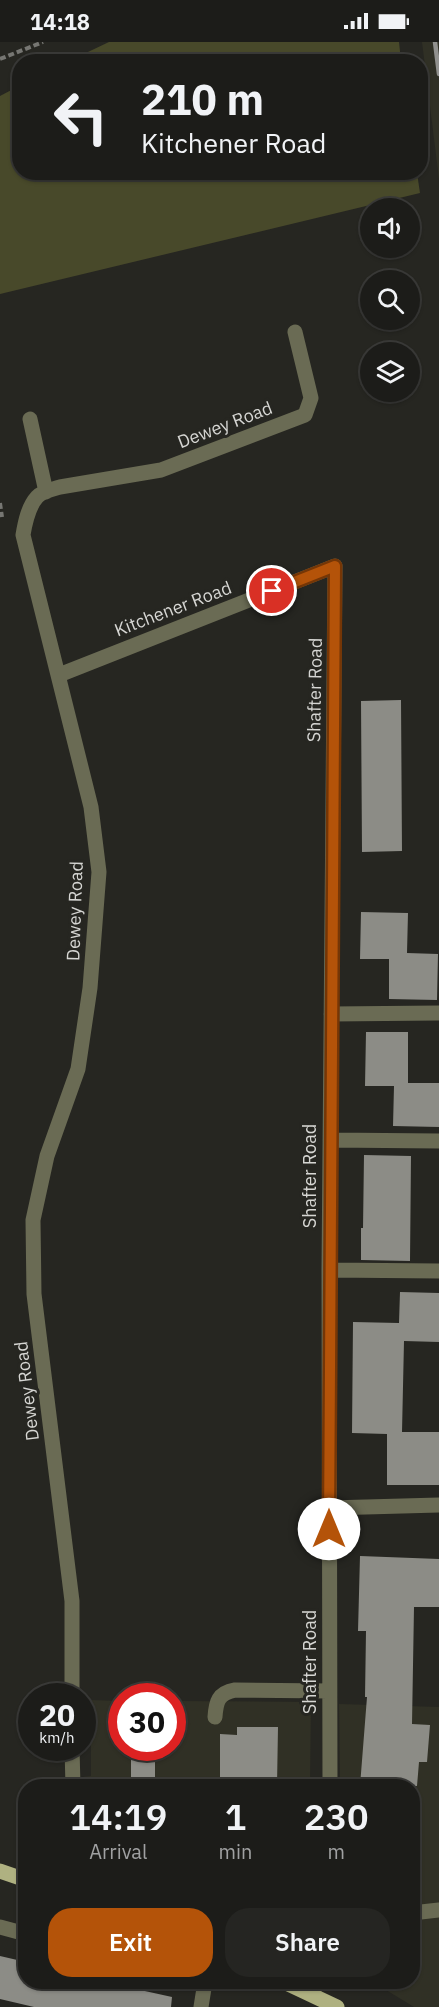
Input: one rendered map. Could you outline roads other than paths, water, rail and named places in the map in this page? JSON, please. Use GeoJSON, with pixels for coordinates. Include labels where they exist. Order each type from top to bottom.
{"type":"FeatureCollection","features":[{"type":"Feature","properties":{"kind":"main road"},"geometry":{"type":"LineString","coordinates":[[0,1871],[18,1877]]}},
{"type":"Feature","properties":{"kind":"main road"},"geometry":{"type":"LineString","coordinates":[[315,1989],[337,2007]]}},
{"type":"Feature","properties":{"kind":"street","name":"Dewey Road"},"geometry":{"type":"LineString","coordinates":[[72,1683],[72,1601],[34,1294],[33,1220],[47,1156],[78,1069],[90,988],[99,872],[91,807],[23,535],[26,519],[37,497],[46,492],[60,487],[161,470],[305,415],[311,398],[295,332]]}},
{"type":"Feature","properties":{"kind":"street"},"geometry":{"type":"LineString","coordinates":[[30,419],[46,492]]}},
{"type":"Feature","properties":{"kind":"street","name":"Kitchener Road"},"geometry":{"type":"LineString","coordinates":[[59,675],[335,566]]}},
{"type":"Feature","properties":{"kind":"street","name":"Shafter Road"},"geometry":{"type":"LineString","coordinates":[[330,1779],[329,1270],[335,566]]}},
{"type":"Feature","properties":{"kind":"street"},"geometry":{"type":"LineString","coordinates":[[331,1014],[439,1013]]}},
{"type":"Feature","properties":{"kind":"street"},"geometry":{"type":"LineString","coordinates":[[330,1140],[439,1141]]}},
{"type":"Feature","properties":{"kind":"street"},"geometry":{"type":"LineString","coordinates":[[329,1270],[439,1271]]}},
{"type":"Feature","properties":{"kind":"street"},"geometry":{"type":"LineString","coordinates":[[329,1508],[439,1505]]}},
{"type":"Feature","properties":{"kind":"street"},"geometry":{"type":"LineString","coordinates":[[215,1717],[216,1701],[224,1692],[235,1690],[329,1691]]}},
{"type":"Feature","properties":{"kind":"street"},"geometry":{"type":"LineString","coordinates":[[72,1761],[73,1779]]}},
{"type":"Feature","properties":{"kind":"street"},"geometry":{"type":"LineString","coordinates":[[420,1912],[439,1910]]}},
{"type":"Feature","properties":{"kind":"street"},"geometry":{"type":"LineString","coordinates":[[0,1927],[18,1932]]}},
{"type":"Feature","properties":{"kind":"street"},"geometry":{"type":"LineString","coordinates":[[201,2007],[202,1989]]}},
{"type":"Feature","properties":{"kind":"railway"},"geometry":{"type":"LineString","coordinates":[[435,42],[439,74]]}}]}
